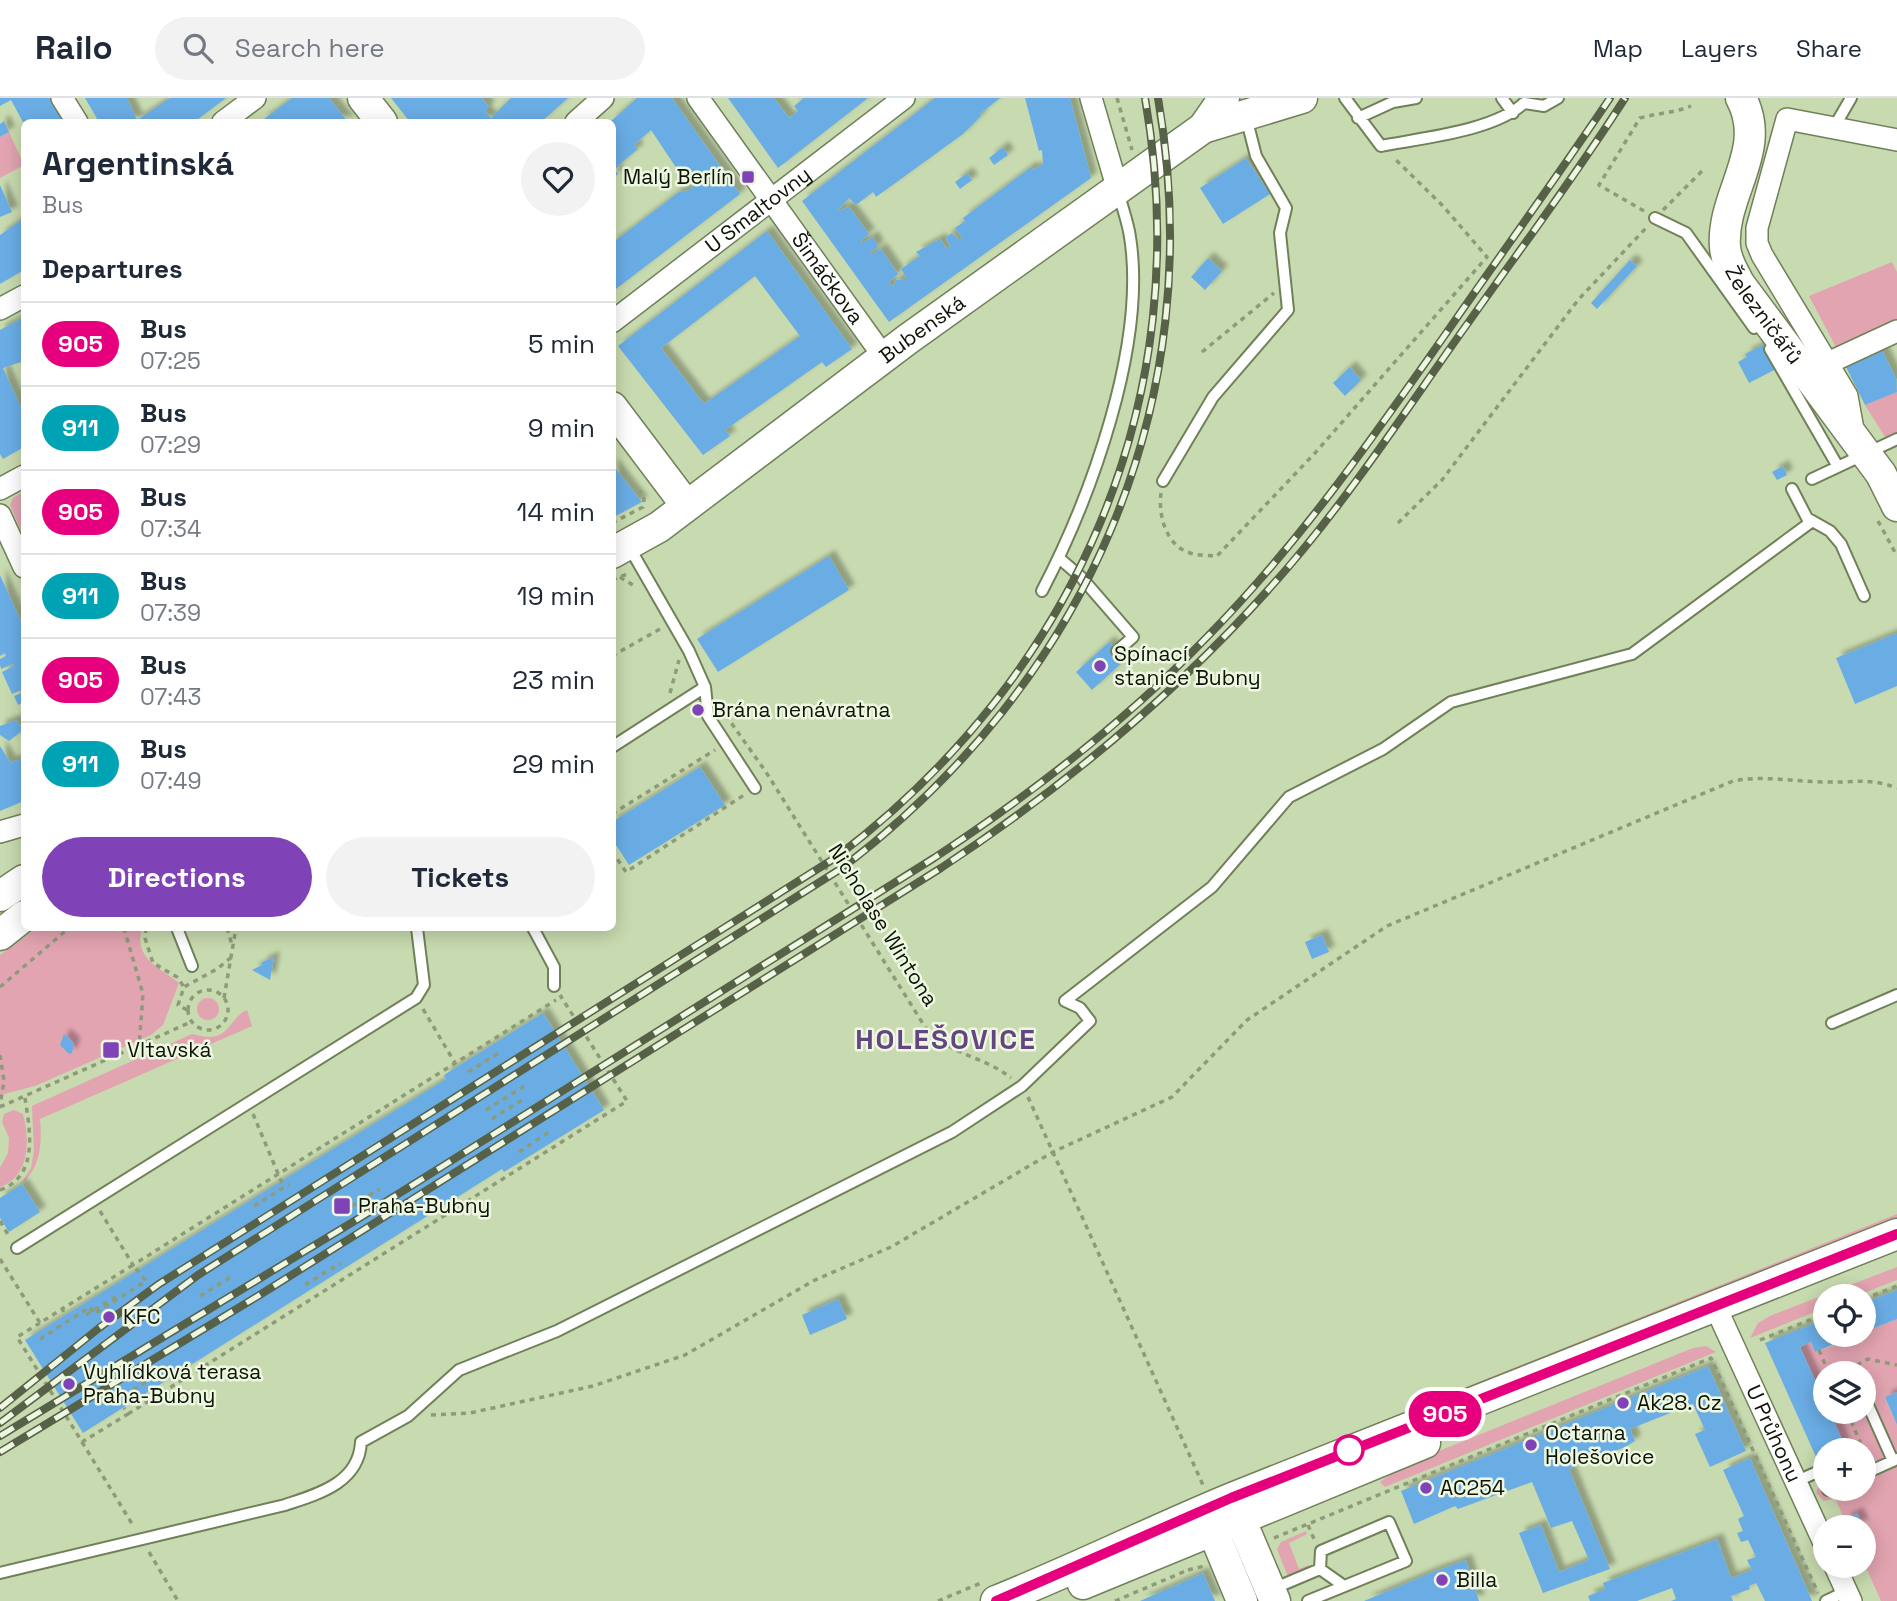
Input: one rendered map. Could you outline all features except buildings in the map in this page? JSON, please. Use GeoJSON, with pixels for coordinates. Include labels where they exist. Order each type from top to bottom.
{"type":"FeatureCollection","features":[{"type":"Feature","properties":{"kind":"main road"},"geometry":{"type":"LineString","coordinates":[[363,98],[380,119]]}},
{"type":"Feature","properties":{"kind":"main road","name":"Železničářů"},"geometry":{"type":"LineString","coordinates":[[1741,98],[1750,116],[1752,131],[1750,150],[1727,224],[1725,246],[1728,263],[1739,283],[1860,445],[1897,506]]}},
{"type":"Feature","properties":{"kind":"main road"},"geometry":{"type":"LineString","coordinates":[[1243,103],[1297,100]]}},
{"type":"Feature","properties":{"kind":"main road","name":"Bubenská"},"geometry":{"type":"LineString","coordinates":[[618,541],[686,505],[884,357],[1203,128],[1243,103]]}},
{"type":"Feature","properties":{"kind":"main road"},"geometry":{"type":"LineString","coordinates":[[616,412],[686,505]]}},
{"type":"Feature","properties":{"kind":"main road"},"geometry":{"type":"LineString","coordinates":[[0,896],[21,882]]}},
{"type":"Feature","properties":{"kind":"main road"},"geometry":{"type":"LineString","coordinates":[[0,935],[21,918]]}},
{"type":"Feature","properties":{"kind":"main road"},"geometry":{"type":"LineString","coordinates":[[1041,1601],[1222,1508],[1897,1234]]}},
{"type":"Feature","properties":{"kind":"main road"},"geometry":{"type":"LineString","coordinates":[[996,1601],[1077,1568],[1135,1539],[1722,1321],[1897,1252]]}},
{"type":"Feature","properties":{"kind":"main road"},"geometry":{"type":"LineString","coordinates":[[1222,1508],[1271,1593]]}},
{"type":"Feature","properties":{"kind":"main road"},"geometry":{"type":"LineString","coordinates":[[1222,1508],[1242,1601]]}},
{"type":"Feature","properties":{"kind":"street"},"geometry":{"type":"LineString","coordinates":[[62,98],[75,119]]}},
{"type":"Feature","properties":{"kind":"street"},"geometry":{"type":"LineString","coordinates":[[227,119],[256,98]]}},
{"type":"Feature","properties":{"kind":"street"},"geometry":{"type":"LineString","coordinates":[[579,119],[603,98]]}},
{"type":"Feature","properties":{"kind":"street","name":"Šimáčkova"},"geometry":{"type":"LineString","coordinates":[[698,98],[884,357]]}},
{"type":"Feature","properties":{"kind":"street","name":"U Smaltovny"},"geometry":{"type":"LineString","coordinates":[[616,319],[904,98]]}},
{"type":"Feature","properties":{"kind":"street"},"geometry":{"type":"LineString","coordinates":[[1091,98],[1118,190]]}},
{"type":"Feature","properties":{"kind":"street"},"geometry":{"type":"LineString","coordinates":[[1860,445],[1847,396],[1757,243],[1757,228],[1787,119],[1897,140]]}},
{"type":"Feature","properties":{"kind":"street"},"geometry":{"type":"LineString","coordinates":[[0,309],[21,298]]}},
{"type":"Feature","properties":{"kind":"street"},"geometry":{"type":"LineString","coordinates":[[1828,363],[1897,331]]}},
{"type":"Feature","properties":{"kind":"street"},"geometry":{"type":"LineString","coordinates":[[0,489],[21,478]]}},
{"type":"Feature","properties":{"kind":"street"},"geometry":{"type":"LineString","coordinates":[[0,515],[7,547],[21,563]]}},
{"type":"Feature","properties":{"kind":"street"},"geometry":{"type":"LineString","coordinates":[[0,832],[21,826]]}},
{"type":"Feature","properties":{"kind":"street","name":"U Průhonu"},"geometry":{"type":"LineString","coordinates":[[1722,1321],[1813,1518]]}},
{"type":"Feature","properties":{"kind":"street"},"geometry":{"type":"LineString","coordinates":[[1841,1578],[1849,1596]]}},
{"type":"Feature","properties":{"kind":"lane"},"geometry":{"type":"LineString","coordinates":[[1345,98],[1381,146],[1452,133],[1513,113],[1524,103],[1544,106],[1558,98]]}},
{"type":"Feature","properties":{"kind":"lane"},"geometry":{"type":"LineString","coordinates":[[1358,118],[1393,102],[1416,98]]}},
{"type":"Feature","properties":{"kind":"lane"},"geometry":{"type":"LineString","coordinates":[[1502,98],[1513,113]]}},
{"type":"Feature","properties":{"kind":"lane"},"geometry":{"type":"LineString","coordinates":[[1833,129],[1851,98]]}},
{"type":"Feature","properties":{"kind":"lane"},"geometry":{"type":"LineString","coordinates":[[1163,481],[1213,397],[1288,310],[1280,233],[1286,208],[1256,156],[1243,103]]}},
{"type":"Feature","properties":{"kind":"lane"},"geometry":{"type":"LineString","coordinates":[[1042,591],[1059,558],[1101,450],[1126,343],[1132,292],[1132,254],[1128,222],[1118,190]]}},
{"type":"Feature","properties":{"kind":"lane"},"geometry":{"type":"LineString","coordinates":[[1655,218],[1686,233],[1707,267],[1775,356],[1836,465]]}},
{"type":"Feature","properties":{"kind":"lane"},"geometry":{"type":"LineString","coordinates":[[1812,479],[1836,465],[1860,445],[1897,439]]}},
{"type":"Feature","properties":{"kind":"lane"},"geometry":{"type":"LineString","coordinates":[[1792,489],[1811,522],[1830,531],[1841,544],[1864,596]]}},
{"type":"Feature","properties":{"kind":"lane"},"geometry":{"type":"LineString","coordinates":[[0,1573],[285,1506],[320,1493],[349,1474],[360,1458],[361,1442],[408,1416],[458,1370],[557,1331],[952,1132],[1022,1086],[1090,1021],[1080,1008],[1065,1001],[1212,887],[1289,797],[1383,748],[1451,702],[1632,654],[1811,522]]}},
{"type":"Feature","properties":{"kind":"lane"},"geometry":{"type":"LineString","coordinates":[[618,541],[689,651],[705,687],[708,716],[755,789]]}},
{"type":"Feature","properties":{"kind":"lane"},"geometry":{"type":"LineString","coordinates":[[1059,558],[1082,577],[1133,637],[1117,651]]}},
{"type":"Feature","properties":{"kind":"lane"},"geometry":{"type":"LineString","coordinates":[[616,744],[705,687]]}},
{"type":"Feature","properties":{"kind":"lane"},"geometry":{"type":"LineString","coordinates":[[178,931],[192,966]]}},
{"type":"Feature","properties":{"kind":"lane"},"geometry":{"type":"LineString","coordinates":[[17,1248],[416,998],[424,985],[417,931]]}},
{"type":"Feature","properties":{"kind":"lane"},"geometry":{"type":"LineString","coordinates":[[535,931],[554,967],[554,986]]}},
{"type":"Feature","properties":{"kind":"lane"},"geometry":{"type":"LineString","coordinates":[[1832,1023],[1897,995]]}},
{"type":"Feature","properties":{"kind":"lane"},"geometry":{"type":"LineString","coordinates":[[1876,1421],[1895,1460],[1876,1468]]}},
{"type":"Feature","properties":{"kind":"lane"},"geometry":{"type":"LineString","coordinates":[[1797,1481],[1813,1474]]}},
{"type":"Feature","properties":{"kind":"lane"},"geometry":{"type":"LineString","coordinates":[[1307,1601],[1406,1561],[1389,1522],[1321,1551],[1320,1569]]}},
{"type":"Feature","properties":{"kind":"lane"},"geometry":{"type":"LineString","coordinates":[[1271,1593],[1282,1585],[1320,1569]]}},
{"type":"Feature","properties":{"kind":"lane"},"geometry":{"type":"LineString","coordinates":[[1320,1569],[1344,1586]]}},
{"type":"Feature","properties":{"kind":"lane"},"geometry":{"type":"LineString","coordinates":[[1824,1601],[1849,1596]]}},
{"type":"Feature","properties":{"kind":"path"},"geometry":{"type":"LineString","coordinates":[[1117,98],[1133,153]]}},
{"type":"Feature","properties":{"kind":"path"},"geometry":{"type":"LineString","coordinates":[[1655,218],[1599,185],[1640,118],[1660,113],[1669,114],[1691,106]]}},
{"type":"Feature","properties":{"kind":"path"},"geometry":{"type":"LineString","coordinates":[[1163,481],[1159,509],[1171,541],[1189,553],[1217,556],[1315,453],[1487,257],[1443,206],[1381,146]]}},
{"type":"Feature","properties":{"kind":"path"},"geometry":{"type":"LineString","coordinates":[[1398,523],[1442,480],[1578,300],[1702,171]]}},
{"type":"Feature","properties":{"kind":"path"},"geometry":{"type":"LineString","coordinates":[[1202,352],[1284,285]]}},
{"type":"Feature","properties":{"kind":"path"},"geometry":{"type":"LineString","coordinates":[[618,541],[643,507],[644,499],[640,491]]}},
{"type":"Feature","properties":{"kind":"path"},"geometry":{"type":"LineString","coordinates":[[616,578],[620,576],[636,587],[642,598]]}},
{"type":"Feature","properties":{"kind":"path"},"geometry":{"type":"LineString","coordinates":[[654,618],[666,639]]}},
{"type":"Feature","properties":{"kind":"path"},"geometry":{"type":"LineString","coordinates":[[616,654],[660,629]]}},
{"type":"Feature","properties":{"kind":"path"},"geometry":{"type":"LineString","coordinates":[[666,711],[661,702],[668,698],[679,659],[673,649]]}},
{"type":"Feature","properties":{"kind":"path","name":"Nicholase Wintona"},"geometry":{"type":"LineString","coordinates":[[705,687],[766,772],[925,1027],[938,1041],[958,1053],[1005,1073],[1022,1086]]}},
{"type":"Feature","properties":{"kind":"path"},"geometry":{"type":"LineString","coordinates":[[616,812],[726,743]]}},
{"type":"Feature","properties":{"kind":"path"},"geometry":{"type":"LineString","coordinates":[[408,1416],[470,1413],[507,1405],[593,1386],[685,1355],[813,1281],[891,1247],[1053,1152],[1172,1097],[1247,1020],[1387,926],[1733,781],[1753,777],[1828,782],[1869,779],[1897,788]]}},
{"type":"Feature","properties":{"kind":"path"},"geometry":{"type":"LineString","coordinates":[[616,857],[626,872],[755,789]]}},
{"type":"Feature","properties":{"kind":"path"},"geometry":{"type":"LineString","coordinates":[[0,987],[65,931]]}},
{"type":"Feature","properties":{"kind":"path"},"geometry":{"type":"LineString","coordinates":[[125,931],[143,994],[139,1047]]}},
{"type":"Feature","properties":{"kind":"path"},"geometry":{"type":"LineString","coordinates":[[146,931],[145,938],[153,963],[177,977],[184,987]]}},
{"type":"Feature","properties":{"kind":"path"},"geometry":{"type":"LineString","coordinates":[[228,931],[233,949]]}},
{"type":"Feature","properties":{"kind":"path"},"geometry":{"type":"LineString","coordinates":[[224,998],[214,991],[201,991],[191,998],[187,1010],[191,1022],[203,1030],[217,1029],[227,1019],[224,998],[236,931]]}},
{"type":"Feature","properties":{"kind":"path"},"geometry":{"type":"LineString","coordinates":[[187,1010],[178,1005],[184,987],[217,969],[233,956]]}},
{"type":"Feature","properties":{"kind":"path"},"geometry":{"type":"LineString","coordinates":[[82,1442],[575,1131],[627,1101],[561,997],[17,1338],[178,1601]]}},
{"type":"Feature","properties":{"kind":"path"},"geometry":{"type":"LineString","coordinates":[[416,998],[455,1063]]}},
{"type":"Feature","properties":{"kind":"path"},"geometry":{"type":"LineString","coordinates":[[0,1107],[191,1022]]}},
{"type":"Feature","properties":{"kind":"path"},"geometry":{"type":"LineString","coordinates":[[468,1072],[502,1051]]}},
{"type":"Feature","properties":{"kind":"path"},"geometry":{"type":"LineString","coordinates":[[0,1055],[5,1081],[0,1107]]}},
{"type":"Feature","properties":{"kind":"path"},"geometry":{"type":"LineString","coordinates":[[486,1110],[526,1085]]}},
{"type":"Feature","properties":{"kind":"path"},"geometry":{"type":"LineString","coordinates":[[1022,1086],[1222,1508]]}},
{"type":"Feature","properties":{"kind":"path"},"geometry":{"type":"LineString","coordinates":[[0,1190],[10,1187],[26,1171],[31,1135],[25,1098]]}},
{"type":"Feature","properties":{"kind":"path"},"geometry":{"type":"LineString","coordinates":[[492,1119],[525,1098]]}},
{"type":"Feature","properties":{"kind":"path"},"geometry":{"type":"LineString","coordinates":[[248,1102],[282,1183]]}},
{"type":"Feature","properties":{"kind":"path"},"geometry":{"type":"LineString","coordinates":[[519,1152],[552,1130]]}},
{"type":"Feature","properties":{"kind":"path"},"geometry":{"type":"LineString","coordinates":[[254,1206],[289,1184]]}},
{"type":"Feature","properties":{"kind":"path"},"geometry":{"type":"LineString","coordinates":[[343,1212],[380,1189]]}},
{"type":"Feature","properties":{"kind":"path"},"geometry":{"type":"LineString","coordinates":[[40,1339],[90,1307],[94,1314],[146,1281],[133,1265],[93,1200]]}},
{"type":"Feature","properties":{"kind":"path"},"geometry":{"type":"LineString","coordinates":[[0,1221],[17,1248]]}},
{"type":"Feature","properties":{"kind":"path"},"geometry":{"type":"LineString","coordinates":[[0,1259],[40,1323]]}},
{"type":"Feature","properties":{"kind":"path"},"geometry":{"type":"LineString","coordinates":[[305,1285],[341,1263]]}},
{"type":"Feature","properties":{"kind":"path"},"geometry":{"type":"LineString","coordinates":[[200,1296],[234,1275]]}},
{"type":"Feature","properties":{"kind":"path"},"geometry":{"type":"LineString","coordinates":[[1876,1294],[1897,1286]]}},
{"type":"Feature","properties":{"kind":"path"},"geometry":{"type":"LineString","coordinates":[[86,1315],[119,1295]]}},
{"type":"Feature","properties":{"kind":"path"},"geometry":{"type":"LineString","coordinates":[[62,1309],[66,1315]]}},
{"type":"Feature","properties":{"kind":"path"},"geometry":{"type":"LineString","coordinates":[[1760,1340],[1813,1319]]}},
{"type":"Feature","properties":{"kind":"path"},"geometry":{"type":"LineString","coordinates":[[1819,1350],[1824,1361]]}},
{"type":"Feature","properties":{"kind":"path"},"geometry":{"type":"LineString","coordinates":[[1264,1542],[1711,1358],[1824,1601]]}},
{"type":"Feature","properties":{"kind":"path"},"geometry":{"type":"LineString","coordinates":[[1866,1361],[1868,1359],[1897,1365]]}},
{"type":"Feature","properties":{"kind":"path"},"geometry":{"type":"LineString","coordinates":[[133,1390],[166,1369]]}},
{"type":"Feature","properties":{"kind":"path"},"geometry":{"type":"LineString","coordinates":[[124,1408],[128,1414]]}},
{"type":"Feature","properties":{"kind":"path"},"geometry":{"type":"LineString","coordinates":[[1308,1525],[1314,1538]]}},
{"type":"Feature","properties":{"kind":"path"},"geometry":{"type":"LineString","coordinates":[[1185,1563],[1188,1570]]}},
{"type":"Feature","properties":{"kind":"path"},"geometry":{"type":"LineString","coordinates":[[1115,1601],[1206,1565]]}},
{"type":"Feature","properties":{"kind":"shaded area"},"geometry":{"type":"Polygon","coordinates":[[[9,132],[21,158],[21,167],[0,178],[0,137],[9,132]]]}},
{"type":"Feature","properties":{"kind":"shaded area"},"geometry":{"type":"Polygon","coordinates":[[[1892,262],[1897,272],[1897,321],[1837,349],[1809,296],[1892,262]]]}},
{"type":"Feature","properties":{"kind":"shaded area"},"geometry":{"type":"Polygon","coordinates":[[[1897,392],[1897,432],[1885,437],[1865,405],[1897,392]]]}},
{"type":"Feature","properties":{"kind":"shaded area"},"geometry":{"type":"Polygon","coordinates":[[[21,493],[21,531],[10,505],[13,498],[21,493]]]}},
{"type":"Feature","properties":{"kind":"shaded area"},"geometry":{"type":"Polygon","coordinates":[[[33,931],[141,931],[141,947],[145,955],[179,983],[163,1025],[151,1035],[35,1086],[0,1095],[0,955],[33,931]]]}},
{"type":"Feature","properties":{"kind":"shaded area"},"geometry":{"type":"Polygon","coordinates":[[[208,998],[216,1001],[219,1009],[216,1017],[208,1020],[200,1017],[197,1009],[200,1001],[208,998]]]}},
{"type":"Feature","properties":{"kind":"shaded area"},"geometry":{"type":"Polygon","coordinates":[[[247,1010],[252,1026],[40,1119],[39,1154],[33,1170],[21,1184],[31,1168],[34,1151],[32,1106],[192,1034],[208,1037],[222,1034],[247,1010]]]}},
{"type":"Feature","properties":{"kind":"shaded area"},"geometry":{"type":"Polygon","coordinates":[[[14,1110],[23,1114],[27,1146],[17,1175],[0,1187],[0,1168],[8,1153],[9,1138],[2,1122],[4,1114],[14,1110]]]}},
{"type":"Feature","properties":{"kind":"shaded area"},"geometry":{"type":"Polygon","coordinates":[[[1897,1214],[1897,1222],[1274,1469],[1265,1468],[1897,1214]]]}},
{"type":"Feature","properties":{"kind":"shaded area"},"geometry":{"type":"Polygon","coordinates":[[[1897,1267],[1897,1280],[1876,1288],[1876,1284],[1853,1284],[1897,1267]]]}},
{"type":"Feature","properties":{"kind":"shaded area"},"geometry":{"type":"Polygon","coordinates":[[[1813,1299],[1813,1313],[1750,1338],[1758,1323],[1813,1299]]]}},
{"type":"Feature","properties":{"kind":"shaded area"},"geometry":{"type":"Polygon","coordinates":[[[1897,1319],[1897,1392],[1885,1398],[1897,1425],[1897,1601],[1881,1601],[1871,1578],[1876,1578],[1876,1515],[1842,1515],[1836,1501],[1876,1501],[1876,1438],[1841,1438],[1835,1424],[1876,1424],[1876,1361],[1813,1361],[1813,1376],[1800,1347],[1811,1342],[1815,1352],[1829,1347],[1876,1347],[1876,1327],[1897,1319]]]}},
{"type":"Feature","properties":{"kind":"shaded area"},"geometry":{"type":"Polygon","coordinates":[[[1706,1346],[1716,1352],[1385,1487],[1380,1482],[1402,1466],[1693,1348],[1706,1346]]]}},
{"type":"Feature","properties":{"kind":"shaded area"},"geometry":{"type":"Polygon","coordinates":[[[1306,1531],[1307,1534],[1289,1543],[1299,1569],[1309,1565],[1310,1568],[1288,1577],[1277,1549],[1281,1542],[1306,1531]]]}},
{"type":"Feature","properties":{"kind":"railway"},"geometry":{"type":"LineString","coordinates":[[0,1408],[99,1328],[159,1284],[835,858],[920,785],[993,705],[1053,617],[1100,523],[1134,423],[1153,318],[1157,210],[1145,98]]}},
{"type":"Feature","properties":{"kind":"railway"},"geometry":{"type":"LineString","coordinates":[[0,1423],[198,1275],[842,868],[928,794],[1002,712],[1063,624],[1111,528],[1146,428],[1165,322],[1170,212],[1158,98]]}},
{"type":"Feature","properties":{"kind":"railway"},"geometry":{"type":"LineString","coordinates":[[0,1436],[371,1211],[934,858],[1006,809],[1076,756],[1142,700],[1205,639],[1302,529],[1390,412],[1610,98]]}},
{"type":"Feature","properties":{"kind":"railway"},"geometry":{"type":"LineString","coordinates":[[0,1452],[258,1296],[941,868],[1036,801],[1126,729],[1211,650],[1251,608],[1337,507],[1568,183],[1625,98]]}},
{"type":"Feature","properties":{"kind":"bus line","name":"905"},"geometry":{"type":"LineString","coordinates":[[996,1601],[1077,1568],[1135,1539],[1231,1498],[1897,1234]]}},
{"type":"Feature","properties":{"kind":"place","name":"Malý Berlín"},"geometry":{"type":"Point","coordinates":[748,177]}},
{"type":"Feature","properties":{"kind":"place","name":"Spínací stanice Bubny"},"geometry":{"type":"Point","coordinates":[1100,666]}},
{"type":"Feature","properties":{"kind":"place","name":"Brána nenávratna"},"geometry":{"type":"Point","coordinates":[698,710]}},
{"type":"Feature","properties":{"kind":"place","name":"Vltavská"},"geometry":{"type":"Point","coordinates":[111,1050]}},
{"type":"Feature","properties":{"kind":"place","name":"Praha-Bubny"},"geometry":{"type":"Point","coordinates":[342,1206]}},
{"type":"Feature","properties":{"kind":"place","name":"KFC"},"geometry":{"type":"Point","coordinates":[109,1317]}},
{"type":"Feature","properties":{"kind":"place","name":"Vyhlídková terasa Praha-Bubny"},"geometry":{"type":"Point","coordinates":[69,1384]}},
{"type":"Feature","properties":{"kind":"place","name":"Ak28. Cz"},"geometry":{"type":"Point","coordinates":[1623,1403]}},
{"type":"Feature","properties":{"kind":"place","name":"Octarna Holešovice"},"geometry":{"type":"Point","coordinates":[1531,1445]}},
{"type":"Feature","properties":{"kind":"place","name":"AC254"},"geometry":{"type":"Point","coordinates":[1426,1488]}},
{"type":"Feature","properties":{"kind":"place","name":"Billa"},"geometry":{"type":"Point","coordinates":[1442,1580]}},
{"type":"Feature","properties":{"kind":"district","name":"HOLEŠOVICE"},"geometry":{"type":"Point","coordinates":[946,1039]}}]}
